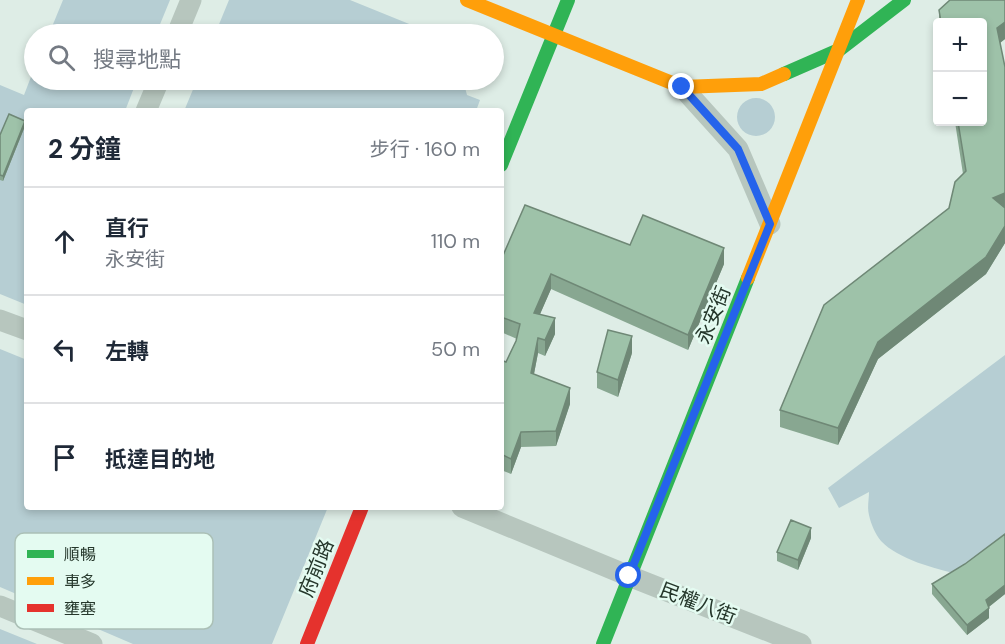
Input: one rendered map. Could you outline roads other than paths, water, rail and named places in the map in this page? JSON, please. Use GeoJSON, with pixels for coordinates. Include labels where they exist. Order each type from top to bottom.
{"type":"FeatureCollection","features":[{"type":"Feature","properties":{"kind":"street"},"geometry":{"type":"LineString","coordinates":[[181,24],[192,0]]}},
{"type":"Feature","properties":{"kind":"street"},"geometry":{"type":"LineString","coordinates":[[467,0],[682,87],[761,84],[839,50],[904,0]]}},
{"type":"Feature","properties":{"kind":"street"},"geometry":{"type":"LineString","coordinates":[[504,158],[568,0]]}},
{"type":"Feature","properties":{"kind":"street","name":"永安街"},"geometry":{"type":"LineString","coordinates":[[603,644],[858,0]]}},
{"type":"Feature","properties":{"kind":"street"},"geometry":{"type":"LineString","coordinates":[[682,87],[738,149],[770,224]]}},
{"type":"Feature","properties":{"kind":"street"},"geometry":{"type":"LineString","coordinates":[[147,108],[155,90]]}},
{"type":"Feature","properties":{"kind":"street"},"geometry":{"type":"LineString","coordinates":[[0,320],[24,329]]}},
{"type":"Feature","properties":{"kind":"street","name":"府前路"},"geometry":{"type":"LineString","coordinates":[[307,644],[361,510]]}},
{"type":"Feature","properties":{"kind":"street","name":"民權八街"},"geometry":{"type":"LineString","coordinates":[[469,510],[801,644]]}},
{"type":"Feature","properties":{"kind":"street"},"geometry":{"type":"LineString","coordinates":[[0,606],[15,612]]}},
{"type":"Feature","properties":{"kind":"street"},"geometry":{"type":"LineString","coordinates":[[56,629],[92,644]]}}]}
